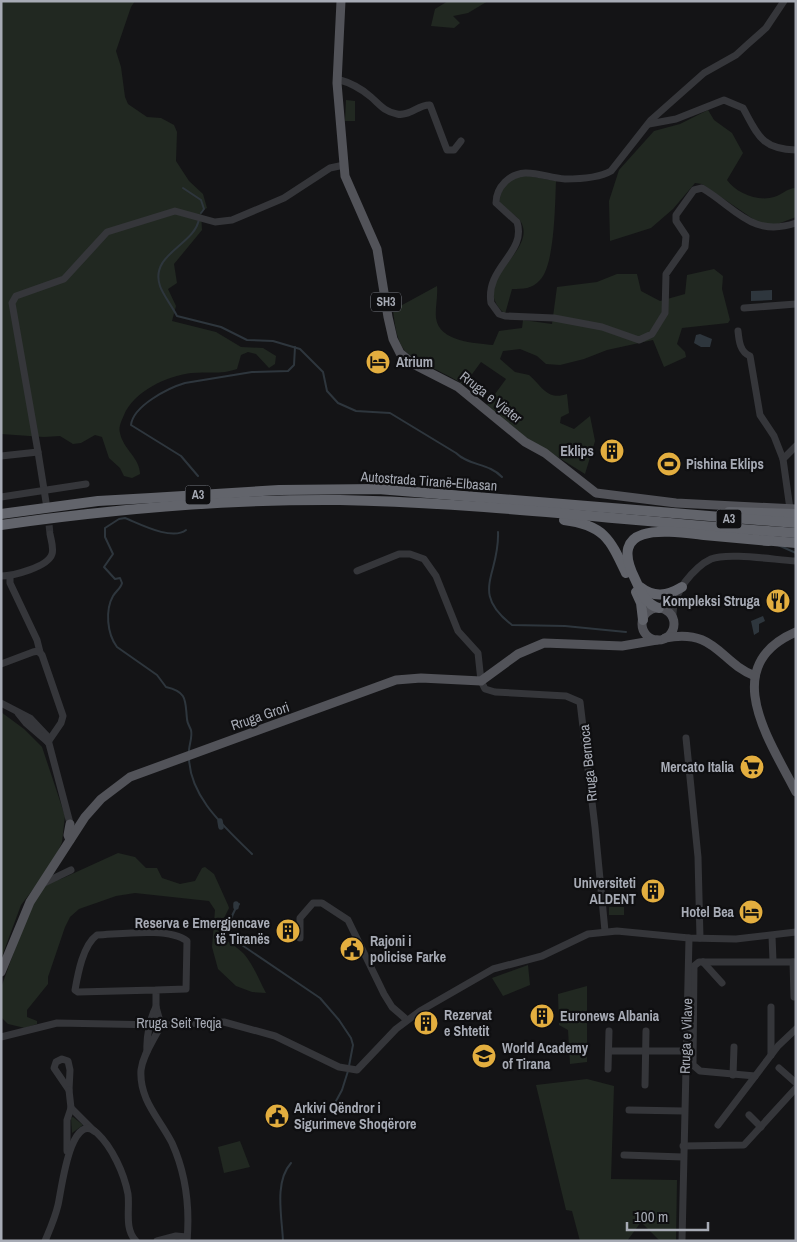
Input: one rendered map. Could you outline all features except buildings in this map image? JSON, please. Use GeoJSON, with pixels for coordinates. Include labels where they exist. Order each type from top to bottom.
{"type":"FeatureCollection","features":[{"type":"Feature","properties":{"kind":"highway","name":"Autostrada Tiranë-Elbasan"},"geometry":{"type":"LineString","coordinates":[[1,514],[98,501],[279,490],[378,489],[796,524]]}},
{"type":"Feature","properties":{"kind":"highway","name":"Autostrada Tiranë-Elbasan"},"geometry":{"type":"LineString","coordinates":[[1,525],[150,508],[292,501],[392,502],[510,509],[796,533]]}},
{"type":"Feature","properties":{"kind":"highway"},"geometry":{"type":"LineString","coordinates":[[510,509],[532,517],[587,524],[603,533],[640,601],[643,621]]}},
{"type":"Feature","properties":{"kind":"highway"},"geometry":{"type":"LineString","coordinates":[[663,514],[682,511],[794,511]]}},
{"type":"Feature","properties":{"kind":"highway"},"geometry":{"type":"LineString","coordinates":[[672,524],[769,541]]}},
{"type":"Feature","properties":{"kind":"highway"},"geometry":{"type":"LineString","coordinates":[[659,608],[648,600],[638,585],[629,565],[627,555],[634,539],[647,532],[666,531],[796,543]]}},
{"type":"Feature","properties":{"kind":"highway"},"geometry":{"type":"LineString","coordinates":[[638,585],[648,592],[659,595],[672,593],[682,587]]}},
{"type":"Feature","properties":{"kind":"main road","name":"Rruga e Vjeter"},"geometry":{"type":"LineString","coordinates":[[341,1],[337,78],[347,184],[362,212],[377,249],[391,330],[396,347],[405,359],[462,390],[525,442],[545,453],[596,493],[676,503],[794,511]]}},
{"type":"Feature","properties":{"kind":"main road"},"geometry":{"type":"LineString","coordinates":[[626,646],[636,637],[648,611],[659,608],[666,610],[687,633],[698,639]]}},
{"type":"Feature","properties":{"kind":"main road"},"geometry":{"type":"LineString","coordinates":[[661,639],[674,627],[673,618]]}},
{"type":"Feature","properties":{"kind":"main road"},"geometry":{"type":"LineString","coordinates":[[643,621],[646,633],[661,639]]}},
{"type":"Feature","properties":{"kind":"main road"},"geometry":{"type":"LineString","coordinates":[[796,632],[782,638],[771,648],[759,665],[755,676],[754,694],[756,710],[796,792]]}},
{"type":"Feature","properties":{"kind":"main road"},"geometry":{"type":"LineString","coordinates":[[481,681],[518,654],[544,643],[626,646],[676,636],[712,643],[741,669],[755,676]]}},
{"type":"Feature","properties":{"kind":"main road","name":"Rruga Grori"},"geometry":{"type":"LineString","coordinates":[[1,972],[25,913],[47,875],[58,867],[70,840],[74,824],[114,788],[130,777],[396,680],[421,678],[481,681]]}},
{"type":"Feature","properties":{"kind":"street"},"geometry":{"type":"LineString","coordinates":[[784,1],[766,28],[736,54],[694,80],[649,124],[616,166],[608,173],[565,179],[522,173],[510,177],[500,188],[496,203],[517,222],[519,228],[514,249],[495,275],[491,303],[499,314],[513,317],[554,318],[602,327],[639,340],[647,338],[652,334],[665,313],[666,274],[685,247],[686,236],[676,221],[676,215],[694,190],[702,188],[749,222],[760,226],[778,228],[796,223]]}},
{"type":"Feature","properties":{"kind":"street"},"geometry":{"type":"LineString","coordinates":[[337,78],[371,97],[379,106],[389,112],[399,115],[410,113],[425,105],[430,105],[447,150],[454,150],[461,141]]}},
{"type":"Feature","properties":{"kind":"street"},"geometry":{"type":"LineString","coordinates":[[649,124],[676,119],[724,100],[743,108],[756,133],[767,144],[796,150]]}},
{"type":"Feature","properties":{"kind":"street"},"geometry":{"type":"LineString","coordinates":[[46,502],[46,490],[12,306],[16,296],[64,279],[107,232],[175,211],[215,222],[232,220],[284,198],[330,168],[344,165]]}},
{"type":"Feature","properties":{"kind":"street"},"geometry":{"type":"LineString","coordinates":[[744,308],[796,304]]}},
{"type":"Feature","properties":{"kind":"street"},"geometry":{"type":"LineString","coordinates":[[738,331],[739,344],[746,354],[750,356],[760,415],[774,436],[782,459],[794,511]]}},
{"type":"Feature","properties":{"kind":"street"},"geometry":{"type":"LineString","coordinates":[[782,459],[796,446]]}},
{"type":"Feature","properties":{"kind":"street"},"geometry":{"type":"LineString","coordinates":[[1,456],[38,452]]}},
{"type":"Feature","properties":{"kind":"street"},"geometry":{"type":"LineString","coordinates":[[1,497],[86,484]]}},
{"type":"Feature","properties":{"kind":"street"},"geometry":{"type":"LineString","coordinates":[[1,576],[10,576],[27,571],[50,559],[53,552],[50,534]]}},
{"type":"Feature","properties":{"kind":"street"},"geometry":{"type":"LineString","coordinates":[[357,571],[399,554],[410,554],[424,559],[436,576],[458,631],[478,653],[481,681]]}},
{"type":"Feature","properties":{"kind":"street"},"geometry":{"type":"LineString","coordinates":[[673,618],[674,603],[682,587],[694,571],[711,559],[727,557],[796,561]]}},
{"type":"Feature","properties":{"kind":"street"},"geometry":{"type":"LineString","coordinates":[[10,576],[10,583],[47,666],[63,716],[61,723],[48,742]]}},
{"type":"Feature","properties":{"kind":"street"},"geometry":{"type":"LineString","coordinates":[[659,608],[682,587]]}},
{"type":"Feature","properties":{"kind":"street"},"geometry":{"type":"LineString","coordinates":[[1,664],[33,652],[40,652]]}},
{"type":"Feature","properties":{"kind":"street","name":"Rruga Bernoca"},"geometry":{"type":"LineString","coordinates":[[481,681],[485,689],[495,692],[566,696],[577,700],[581,706],[605,931]]}},
{"type":"Feature","properties":{"kind":"street"},"geometry":{"type":"LineString","coordinates":[[1,703],[30,718],[47,736],[74,824]]}},
{"type":"Feature","properties":{"kind":"street"},"geometry":{"type":"LineString","coordinates":[[686,738],[698,857],[700,938]]}},
{"type":"Feature","properties":{"kind":"street"},"geometry":{"type":"LineString","coordinates":[[41,885],[71,870],[58,867]]}},
{"type":"Feature","properties":{"kind":"street"},"geometry":{"type":"LineString","coordinates":[[300,938],[300,918],[313,903],[322,903],[345,916],[356,933],[384,994],[392,1007],[407,1020]]}},
{"type":"Feature","properties":{"kind":"street","name":"Rruga Seit Teqja"},"geometry":{"type":"LineString","coordinates":[[1,1038],[57,1023],[161,1025],[211,1021],[248,1027],[275,1036],[339,1067],[355,1070],[360,1069],[407,1020],[493,969],[535,958],[588,934],[605,931],[689,938]]}},
{"type":"Feature","properties":{"kind":"street"},"geometry":{"type":"LineString","coordinates":[[689,938],[772,936],[796,932]]}},
{"type":"Feature","properties":{"kind":"street"},"geometry":{"type":"LineString","coordinates":[[158,933],[181,936],[187,942],[186,989],[156,990],[78,992],[75,990],[90,941],[97,935],[158,933]]}},
{"type":"Feature","properties":{"kind":"street"},"geometry":{"type":"LineString","coordinates":[[772,936],[773,961]]}},
{"type":"Feature","properties":{"kind":"street","name":"Rruga e Vilave"},"geometry":{"type":"LineString","coordinates":[[682,1241],[689,938]]}},
{"type":"Feature","properties":{"kind":"street"},"geometry":{"type":"LineString","coordinates":[[703,962],[722,982]]}},
{"type":"Feature","properties":{"kind":"street"},"geometry":{"type":"LineString","coordinates":[[694,1068],[692,1062],[694,968],[697,963],[795,962],[794,997]]}},
{"type":"Feature","properties":{"kind":"street"},"geometry":{"type":"LineString","coordinates":[[156,990],[156,1007],[161,1025],[147,1051],[141,1069],[143,1089],[150,1107],[171,1142],[180,1165],[187,1200],[187,1239],[176,1236],[157,1241]]}},
{"type":"Feature","properties":{"kind":"street"},"geometry":{"type":"LineString","coordinates":[[147,1051],[146,1042],[152,1014],[156,1007]]}},
{"type":"Feature","properties":{"kind":"street"},"geometry":{"type":"LineString","coordinates":[[771,1007],[771,1056]]}},
{"type":"Feature","properties":{"kind":"street"},"geometry":{"type":"LineString","coordinates":[[718,1125],[771,1056],[796,1029]]}},
{"type":"Feature","properties":{"kind":"street"},"geometry":{"type":"LineString","coordinates":[[645,1084],[646,1030]]}},
{"type":"Feature","properties":{"kind":"street","name":"Rruga Seit Teqja"},"geometry":{"type":"LineString","coordinates":[[1,1031],[12,1034]]}},
{"type":"Feature","properties":{"kind":"street"},"geometry":{"type":"LineString","coordinates":[[608,1069],[609,1031]]}},
{"type":"Feature","properties":{"kind":"street"},"geometry":{"type":"LineString","coordinates":[[733,1075],[734,1046]]}},
{"type":"Feature","properties":{"kind":"street"},"geometry":{"type":"LineString","coordinates":[[609,1051],[686,1051]]}},
{"type":"Feature","properties":{"kind":"street"},"geometry":{"type":"LineString","coordinates":[[685,1069],[694,1068],[700,1071],[756,1076]]}},
{"type":"Feature","properties":{"kind":"street"},"geometry":{"type":"LineString","coordinates":[[779,1068],[796,1083]]}},
{"type":"Feature","properties":{"kind":"street"},"geometry":{"type":"LineString","coordinates":[[683,1146],[741,1146],[749,1141],[796,1088]]}},
{"type":"Feature","properties":{"kind":"street"},"geometry":{"type":"LineString","coordinates":[[44,1241],[58,1208],[67,1154],[70,1108],[69,1090]]}},
{"type":"Feature","properties":{"kind":"street"},"geometry":{"type":"LineString","coordinates":[[70,1108],[95,1131],[110,1150],[123,1177],[128,1195],[130,1232],[136,1241]]}},
{"type":"Feature","properties":{"kind":"street"},"geometry":{"type":"LineString","coordinates":[[629,1110],[684,1112]]}},
{"type":"Feature","properties":{"kind":"street"},"geometry":{"type":"LineString","coordinates":[[749,1115],[761,1127]]}},
{"type":"Feature","properties":{"kind":"street"},"geometry":{"type":"LineString","coordinates":[[67,1154],[79,1133],[88,1130],[95,1131]]}},
{"type":"Feature","properties":{"kind":"street"},"geometry":{"type":"LineString","coordinates":[[624,1155],[683,1157]]}},
{"type":"Feature","properties":{"kind":"street"},"geometry":{"type":"LineString","coordinates":[[125,1240],[130,1232]]}},
{"type":"Feature","properties":{"kind":"shaded area"},"geometry":{"type":"Polygon","coordinates":[[[1,1],[135,1],[131,7],[116,51],[121,67],[125,97],[128,104],[147,117],[161,118],[174,125],[177,132],[176,161],[189,181],[203,194],[207,208],[201,211],[202,230],[174,264],[177,283],[168,289],[176,306],[172,321],[216,332],[241,347],[263,348],[276,356],[275,364],[269,368],[256,354],[248,352],[241,355],[237,369],[214,373],[197,372],[172,377],[143,392],[129,406],[120,424],[120,433],[124,444],[139,468],[140,474],[132,478],[124,476],[120,468],[109,458],[102,437],[95,435],[81,443],[73,444],[60,436],[44,437],[1,434],[1,1]]]}},
{"type":"Feature","properties":{"kind":"shaded area"},"geometry":{"type":"Polygon","coordinates":[[[448,1],[488,1],[468,13],[453,16],[460,23],[454,28],[431,26],[435,9],[448,1]]]}},
{"type":"Feature","properties":{"kind":"shaded area"},"geometry":{"type":"Polygon","coordinates":[[[346,100],[355,101],[355,121],[345,121],[346,100]]]}},
{"type":"Feature","properties":{"kind":"shaded area"},"geometry":{"type":"Polygon","coordinates":[[[708,110],[714,120],[732,133],[743,153],[727,180],[731,185],[748,195],[761,198],[774,197],[796,188],[796,217],[775,225],[759,223],[702,184],[695,183],[673,209],[651,228],[610,241],[609,201],[619,170],[654,131],[680,124],[708,110]]]}},
{"type":"Feature","properties":{"kind":"shaded area"},"geometry":{"type":"Polygon","coordinates":[[[523,175],[556,181],[551,248],[549,261],[540,280],[531,287],[512,289],[505,314],[495,302],[493,290],[497,278],[520,245],[524,233],[521,222],[515,215],[500,206],[500,200],[505,186],[523,175]]]}},
{"type":"Feature","properties":{"kind":"shaded area"},"geometry":{"type":"Polygon","coordinates":[[[714,269],[723,276],[722,289],[730,320],[728,323],[682,328],[677,344],[685,352],[686,357],[664,367],[653,340],[607,350],[584,359],[560,365],[546,364],[537,356],[520,349],[503,351],[500,359],[515,372],[529,375],[541,388],[554,396],[567,394],[569,413],[561,417],[560,423],[574,429],[590,416],[595,441],[585,474],[524,436],[487,405],[506,379],[481,362],[464,385],[405,351],[395,326],[393,310],[437,286],[436,318],[444,332],[459,340],[493,345],[499,331],[522,328],[523,320],[552,324],[557,287],[597,282],[617,274],[637,274],[641,291],[660,301],[685,294],[687,275],[714,269]]]}},
{"type":"Feature","properties":{"kind":"shaded area"},"geometry":{"type":"Polygon","coordinates":[[[772,290],[772,300],[751,301],[751,291],[772,290]]]}},
{"type":"Feature","properties":{"kind":"shaded area"},"geometry":{"type":"Polygon","coordinates":[[[700,334],[712,339],[710,347],[701,347],[694,343],[696,335],[700,334]]]}},
{"type":"Feature","properties":{"kind":"shaded area"},"geometry":{"type":"Polygon","coordinates":[[[763,616],[765,621],[759,624],[759,632],[754,635],[751,621],[763,616]]]}},
{"type":"Feature","properties":{"kind":"shaded area"},"geometry":{"type":"Polygon","coordinates":[[[1,712],[24,729],[42,747],[65,816],[62,842],[59,849],[47,871],[21,905],[1,959],[1,712]]]}},
{"type":"Feature","properties":{"kind":"shaded area"},"geometry":{"type":"Polygon","coordinates":[[[118,853],[135,857],[146,868],[157,868],[162,878],[180,884],[195,881],[202,868],[205,867],[214,874],[229,908],[218,930],[223,938],[241,951],[248,959],[266,993],[252,992],[236,986],[218,969],[212,947],[215,910],[209,901],[135,893],[116,896],[79,909],[70,917],[48,977],[48,984],[27,1010],[27,1017],[37,1021],[37,1024],[25,1028],[8,1024],[1,1017],[2,985],[29,910],[49,882],[61,879],[118,853]]]}},
{"type":"Feature","properties":{"kind":"shaded area"},"geometry":{"type":"Polygon","coordinates":[[[609,907],[624,907],[624,915],[609,915],[609,907]]]}},
{"type":"Feature","properties":{"kind":"shaded area"},"geometry":{"type":"Polygon","coordinates":[[[528,965],[530,985],[503,996],[492,978],[528,965]]]}},
{"type":"Feature","properties":{"kind":"shaded area"},"geometry":{"type":"Polygon","coordinates":[[[587,986],[587,1062],[570,1064],[568,1030],[559,1025],[558,994],[587,986]]]}},
{"type":"Feature","properties":{"kind":"shaded area"},"geometry":{"type":"Polygon","coordinates":[[[587,1079],[614,1086],[611,1179],[677,1180],[676,1241],[660,1241],[641,1222],[627,1241],[580,1241],[572,1211],[566,1210],[536,1085],[587,1079]]]}},
{"type":"Feature","properties":{"kind":"shaded area"},"geometry":{"type":"Polygon","coordinates":[[[73,1117],[83,1125],[72,1133],[71,1118],[73,1117]]]}},
{"type":"Feature","properties":{"kind":"shaded area"},"geometry":{"type":"Polygon","coordinates":[[[240,1141],[250,1167],[224,1173],[218,1147],[240,1141]]]}},
{"type":"Feature","properties":{"kind":"waterway"},"geometry":{"type":"LineString","coordinates":[[183,188],[201,200],[204,209],[201,213]]}},
{"type":"Feature","properties":{"kind":"waterway"},"geometry":{"type":"LineString","coordinates":[[199,219],[196,228],[190,236],[166,258],[158,275],[161,289],[177,316],[221,327],[247,340],[273,341],[300,349],[323,372],[327,391],[338,403],[356,411],[390,413],[461,457],[491,469],[502,477]]}},
{"type":"Feature","properties":{"kind":"waterway"},"geometry":{"type":"LineString","coordinates":[[198,476],[181,456],[131,425],[138,411],[161,393],[185,383],[252,372],[288,371],[294,365],[295,347]]}},
{"type":"Feature","properties":{"kind":"waterway"},"geometry":{"type":"LineString","coordinates":[[186,530],[180,533],[165,533],[125,518],[119,519],[105,528],[105,537],[113,554],[104,567],[115,579],[120,578],[122,583],[110,602],[108,622],[111,636],[117,647],[157,675],[166,687],[178,692],[184,698],[187,720],[191,730],[189,754]]}},
{"type":"Feature","properties":{"kind":"waterway"},"geometry":{"type":"LineString","coordinates":[[498,532],[489,592],[492,603],[499,613],[512,625],[565,626],[626,632]]}},
{"type":"Feature","properties":{"kind":"waterway"},"geometry":{"type":"LineString","coordinates":[[778,545],[796,553]]}},
{"type":"Feature","properties":{"kind":"waterway"},"geometry":{"type":"LineString","coordinates":[[189,758],[191,773],[203,799],[221,823],[252,854]]}},
{"type":"Feature","properties":{"kind":"waterway"},"geometry":{"type":"LineString","coordinates":[[220,821],[221,827]]}},
{"type":"Feature","properties":{"kind":"waterway"},"geometry":{"type":"LineString","coordinates":[[239,904],[231,921],[233,939],[320,998],[339,1020],[351,1038],[353,1045],[349,1066]]}},
{"type":"Feature","properties":{"kind":"waterway"},"geometry":{"type":"LineString","coordinates":[[335,1103],[342,1090],[348,1071]]}},
{"type":"Feature","properties":{"kind":"waterway"},"geometry":{"type":"LineString","coordinates":[[283,1241],[280,1200],[282,1180],[291,1163]]}},
{"type":"Feature","properties":{"kind":"tunnel"},"geometry":{"type":"LineString","coordinates":[[48,515],[50,534]]}},
{"type":"Feature","properties":{"kind":"place","name":"Atrium"},"geometry":{"type":"Point","coordinates":[378,362]}},
{"type":"Feature","properties":{"kind":"place","name":"Eklips"},"geometry":{"type":"Point","coordinates":[612,451]}},
{"type":"Feature","properties":{"kind":"place","name":"Pishina Eklips"},"geometry":{"type":"Point","coordinates":[669,464]}},
{"type":"Feature","properties":{"kind":"place","name":"Kompleksi Struga"},"geometry":{"type":"Point","coordinates":[778,601]}},
{"type":"Feature","properties":{"kind":"place","name":"Mercato Italia"},"geometry":{"type":"Point","coordinates":[752,767]}},
{"type":"Feature","properties":{"kind":"place","name":"Universiteti ALDENT"},"geometry":{"type":"Point","coordinates":[653,891]}},
{"type":"Feature","properties":{"kind":"place","name":"Hotel Bea"},"geometry":{"type":"Point","coordinates":[751,912]}},
{"type":"Feature","properties":{"kind":"place","name":"Reserva e Emergjencave të Tiranës"},"geometry":{"type":"Point","coordinates":[288,931]}},
{"type":"Feature","properties":{"kind":"place","name":"Rajoni i policise Farke"},"geometry":{"type":"Point","coordinates":[352,949]}},
{"type":"Feature","properties":{"kind":"place","name":"Euronews Albania"},"geometry":{"type":"Point","coordinates":[542,1016]}},
{"type":"Feature","properties":{"kind":"place","name":"Rezervat e Shtetit"},"geometry":{"type":"Point","coordinates":[426,1023]}},
{"type":"Feature","properties":{"kind":"place","name":"World Academy of Tirana"},"geometry":{"type":"Point","coordinates":[484,1056]}},
{"type":"Feature","properties":{"kind":"place","name":"Arkivi Qëndror i Sigurimeve Shoqërore"},"geometry":{"type":"Point","coordinates":[277,1116]}}]}
